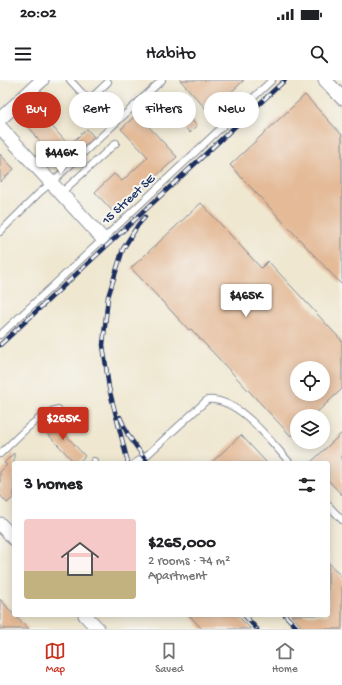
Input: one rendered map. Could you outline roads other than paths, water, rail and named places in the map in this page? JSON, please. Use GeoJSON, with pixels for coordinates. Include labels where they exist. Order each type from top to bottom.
{"type":"FeatureCollection","features":[{"type":"Feature","properties":{"kind":"street"},"geometry":{"type":"LineString","coordinates":[[0,119],[42,80]]}},
{"type":"Feature","properties":{"kind":"street"},"geometry":{"type":"LineString","coordinates":[[326,80],[341,96]]}},
{"type":"Feature","properties":{"kind":"street"},"geometry":{"type":"LineString","coordinates":[[0,127],[104,239]]}},
{"type":"Feature","properties":{"kind":"street"},"geometry":{"type":"LineString","coordinates":[[0,524],[12,537]]}},
{"type":"Feature","properties":{"kind":"street"},"geometry":{"type":"LineString","coordinates":[[87,617],[98,629]]}},
{"type":"Feature","properties":{"kind":"lane"},"geometry":{"type":"LineString","coordinates":[[70,80],[81,92]]}},
{"type":"Feature","properties":{"kind":"lane"},"geometry":{"type":"LineString","coordinates":[[0,232],[39,192],[52,183],[162,80]]}},
{"type":"Feature","properties":{"kind":"lane","name":"15 Street SE"},"geometry":{"type":"LineString","coordinates":[[0,335],[272,80]]}},
{"type":"Feature","properties":{"kind":"lane"},"geometry":{"type":"LineString","coordinates":[[97,92],[108,82]]}},
{"type":"Feature","properties":{"kind":"lane"},"geometry":{"type":"LineString","coordinates":[[61,193],[116,143]]}},
{"type":"Feature","properties":{"kind":"lane"},"geometry":{"type":"LineString","coordinates":[[138,461],[146,456],[207,400],[214,399],[226,403],[243,414],[288,461]]}},
{"type":"Feature","properties":{"kind":"lane"},"geometry":{"type":"LineString","coordinates":[[0,454],[43,416],[51,410],[58,408]]}},
{"type":"Feature","properties":{"kind":"lane"},"geometry":{"type":"LineString","coordinates":[[330,507],[342,520]]}},
{"type":"Feature","properties":{"kind":"railway"},"geometry":{"type":"LineString","coordinates":[[0,345],[285,80]]}},
{"type":"Feature","properties":{"kind":"railway"},"geometry":{"type":"LineString","coordinates":[[127,461],[109,388],[103,345],[108,297],[123,249],[138,225],[145,217]]}},
{"type":"Feature","properties":{"kind":"railway"},"geometry":{"type":"LineString","coordinates":[[120,417],[128,435],[147,461]]}},
{"type":"Feature","properties":{"kind":"railway"},"geometry":{"type":"LineString","coordinates":[[246,617],[257,629]]}},
{"type":"Feature","properties":{"kind":"railway"},"geometry":{"type":"LineString","coordinates":[[287,617],[298,629]]}}]}
